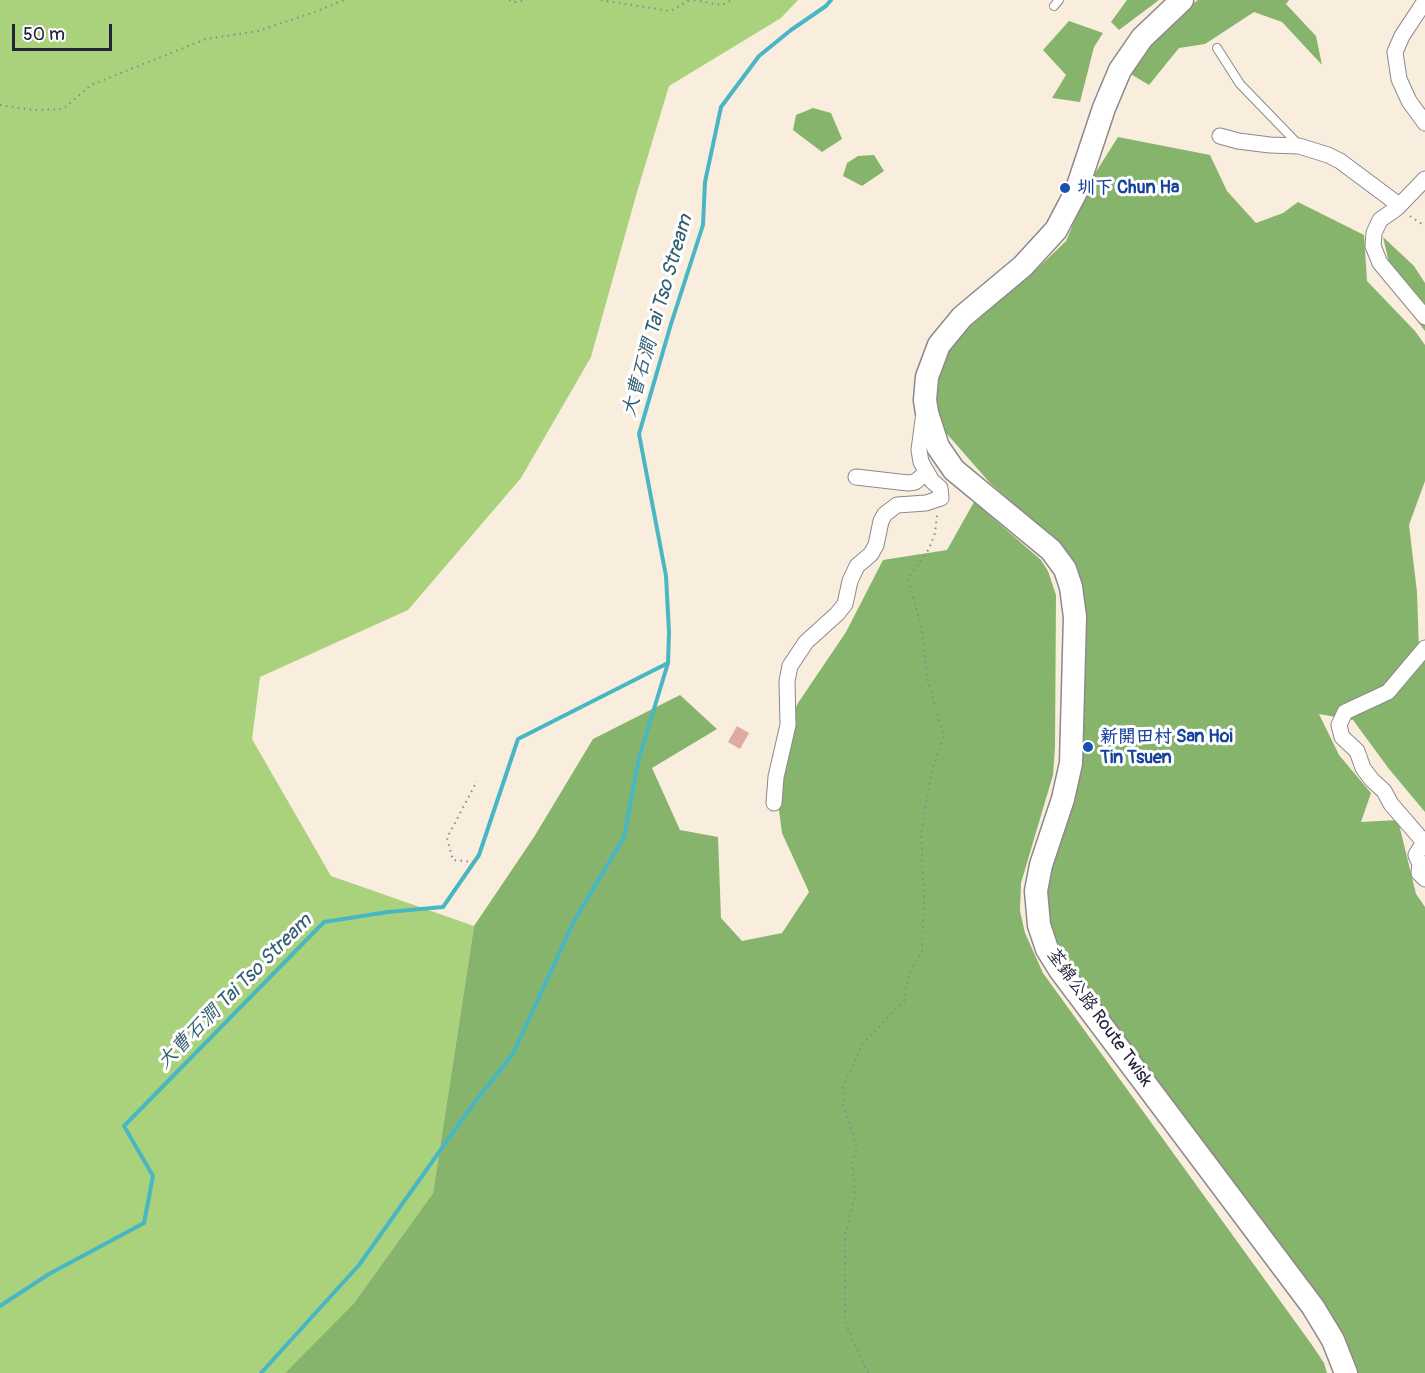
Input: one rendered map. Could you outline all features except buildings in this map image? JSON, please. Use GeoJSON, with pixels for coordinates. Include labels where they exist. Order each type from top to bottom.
{"type":"FeatureCollection","features":[{"type":"Feature","properties":{"kind":"main road","name":"荃錦公路 Route Twisk"},"geometry":{"type":"LineString","coordinates":[[1182,0],[1142,38],[1120,70],[1108,96],[1076,192],[1059,225],[1036,254],[962,316],[946,335],[930,367],[925,400],[933,436],[945,459],[965,481],[1051,550],[1065,569],[1071,586],[1075,617],[1071,763],[1063,799],[1041,865],[1036,891],[1039,925],[1047,949],[1060,970],[1313,1307],[1333,1340],[1346,1373]]}},
{"type":"Feature","properties":{"kind":"street"},"geometry":{"type":"LineString","coordinates":[[1425,1],[1402,36],[1395,52],[1399,79],[1409,101],[1425,123]]}},
{"type":"Feature","properties":{"kind":"street"},"geometry":{"type":"LineString","coordinates":[[1220,136],[1238,141],[1299,146],[1328,155],[1340,161],[1398,207]]}},
{"type":"Feature","properties":{"kind":"street"},"geometry":{"type":"LineString","coordinates":[[1425,179],[1398,207],[1380,220],[1374,233],[1374,246],[1380,263],[1425,317]]}},
{"type":"Feature","properties":{"kind":"street"},"geometry":{"type":"LineString","coordinates":[[774,803],[776,777],[788,725],[787,681],[790,666],[806,642],[845,604],[857,566],[871,554],[876,545],[881,521],[885,514],[897,505],[926,503],[941,498],[940,488],[935,485],[921,462],[919,450],[925,400]]}},
{"type":"Feature","properties":{"kind":"street"},"geometry":{"type":"LineString","coordinates":[[856,477],[909,483],[915,482],[927,472]]}},
{"type":"Feature","properties":{"kind":"street"},"geometry":{"type":"LineString","coordinates":[[1425,648],[1388,692],[1345,712],[1339,725],[1342,737],[1357,751],[1363,768],[1424,843],[1416,855],[1420,864],[1419,873],[1425,879]]}},
{"type":"Feature","properties":{"kind":"lane"},"geometry":{"type":"LineString","coordinates":[[1217,48],[1240,84],[1299,146]]}},
{"type":"Feature","properties":{"kind":"path"},"geometry":{"type":"LineString","coordinates":[[0,105],[33,110],[63,109],[91,85],[206,39],[258,31],[312,14],[344,0]]}},
{"type":"Feature","properties":{"kind":"path"},"geometry":{"type":"LineString","coordinates":[[509,0],[515,2],[527,0]]}},
{"type":"Feature","properties":{"kind":"path"},"geometry":{"type":"LineString","coordinates":[[601,0],[670,11],[692,0],[722,5],[732,0]]}},
{"type":"Feature","properties":{"kind":"path"},"geometry":{"type":"LineString","coordinates":[[1398,207],[1425,226]]}},
{"type":"Feature","properties":{"kind":"path"},"geometry":{"type":"LineString","coordinates":[[868,1373],[845,1322],[846,1235],[855,1197],[852,1163],[857,1147],[844,1107],[843,1087],[863,1043],[904,1000],[909,973],[922,952],[924,896],[921,834],[932,769],[944,736],[927,678],[923,635],[908,578],[929,549],[935,532],[941,498]]}},
{"type":"Feature","properties":{"kind":"path"},"geometry":{"type":"LineString","coordinates":[[474,862],[453,860],[447,838],[477,781]]}},
{"type":"Feature","properties":{"kind":"green space"},"geometry":{"type":"Polygon","coordinates":[[[0,0],[798,0],[781,18],[669,86],[591,357],[521,478],[408,610],[260,677],[252,739],[331,876],[474,926],[433,1193],[354,1303],[285,1373],[0,1373],[0,0]]]}},
{"type":"Feature","properties":{"kind":"green space"},"geometry":{"type":"Polygon","coordinates":[[[1127,0],[1159,0],[1119,30],[1111,22],[1127,0]]]}},
{"type":"Feature","properties":{"kind":"green space"},"geometry":{"type":"Polygon","coordinates":[[[1198,0],[1289,0],[1286,4],[1316,36],[1322,65],[1282,22],[1254,12],[1205,44],[1179,48],[1149,85],[1129,73],[1145,47],[1172,18],[1198,0]]]}},
{"type":"Feature","properties":{"kind":"green space"},"geometry":{"type":"Polygon","coordinates":[[[1069,21],[1103,33],[1094,47],[1080,102],[1052,98],[1066,75],[1043,50],[1069,21]]]}},
{"type":"Feature","properties":{"kind":"green space"},"geometry":{"type":"Polygon","coordinates":[[[813,108],[831,113],[842,139],[822,152],[793,130],[796,115],[813,108]]]}},
{"type":"Feature","properties":{"kind":"green space"},"geometry":{"type":"Polygon","coordinates":[[[1118,137],[1210,155],[1227,191],[1256,223],[1283,213],[1298,202],[1364,235],[1367,281],[1415,331],[1425,345],[1425,481],[1409,525],[1417,592],[1419,650],[1425,659],[1425,812],[1389,769],[1353,720],[1319,714],[1339,755],[1371,793],[1361,822],[1398,820],[1416,894],[1425,907],[1425,1373],[1353,1373],[1064,961],[1048,925],[1045,887],[1077,780],[1060,544],[990,483],[947,434],[934,412],[928,390],[953,342],[985,310],[1039,267],[1066,241],[1094,175],[1118,137]]]}},
{"type":"Feature","properties":{"kind":"green space"},"geometry":{"type":"Polygon","coordinates":[[[874,155],[884,171],[862,186],[843,176],[847,163],[858,156],[874,155]]]}},
{"type":"Feature","properties":{"kind":"green space"},"geometry":{"type":"Polygon","coordinates":[[[1383,237],[1414,266],[1425,283],[1425,331],[1396,293],[1383,237]]]}},
{"type":"Feature","properties":{"kind":"green space"},"geometry":{"type":"Polygon","coordinates":[[[974,502],[1041,560],[1048,571],[1056,595],[1053,775],[1021,883],[1020,911],[1025,933],[1043,973],[1312,1345],[1324,1363],[1327,1373],[285,1373],[354,1303],[433,1193],[474,926],[534,837],[593,739],[680,695],[717,729],[652,768],[680,830],[718,837],[721,918],[742,941],[782,933],[809,892],[782,833],[772,756],[798,703],[846,632],[883,560],[947,550],[974,502]]]}},
{"type":"Feature","properties":{"kind":"waterway","name":"大曹石澗 Tai Tso Stream"},"geometry":{"type":"LineString","coordinates":[[0,1306],[49,1274],[144,1223],[153,1176],[124,1126],[324,922],[388,912],[443,907],[479,855],[518,739],[668,663],[666,576],[639,434],[703,225],[705,182],[721,107],[759,56],[831,0]]}},
{"type":"Feature","properties":{"kind":"waterway"},"geometry":{"type":"LineString","coordinates":[[261,1373],[359,1265],[471,1107],[513,1054],[573,923],[624,837],[639,758],[668,663]]}},
{"type":"Feature","properties":{"kind":"place","name":"圳下 Chun Ha"},"geometry":{"type":"Point","coordinates":[1065,188]}},
{"type":"Feature","properties":{"kind":"place","name":"新開田村 San Hoi Tin Tsuen"},"geometry":{"type":"Point","coordinates":[1088,747]}}]}
